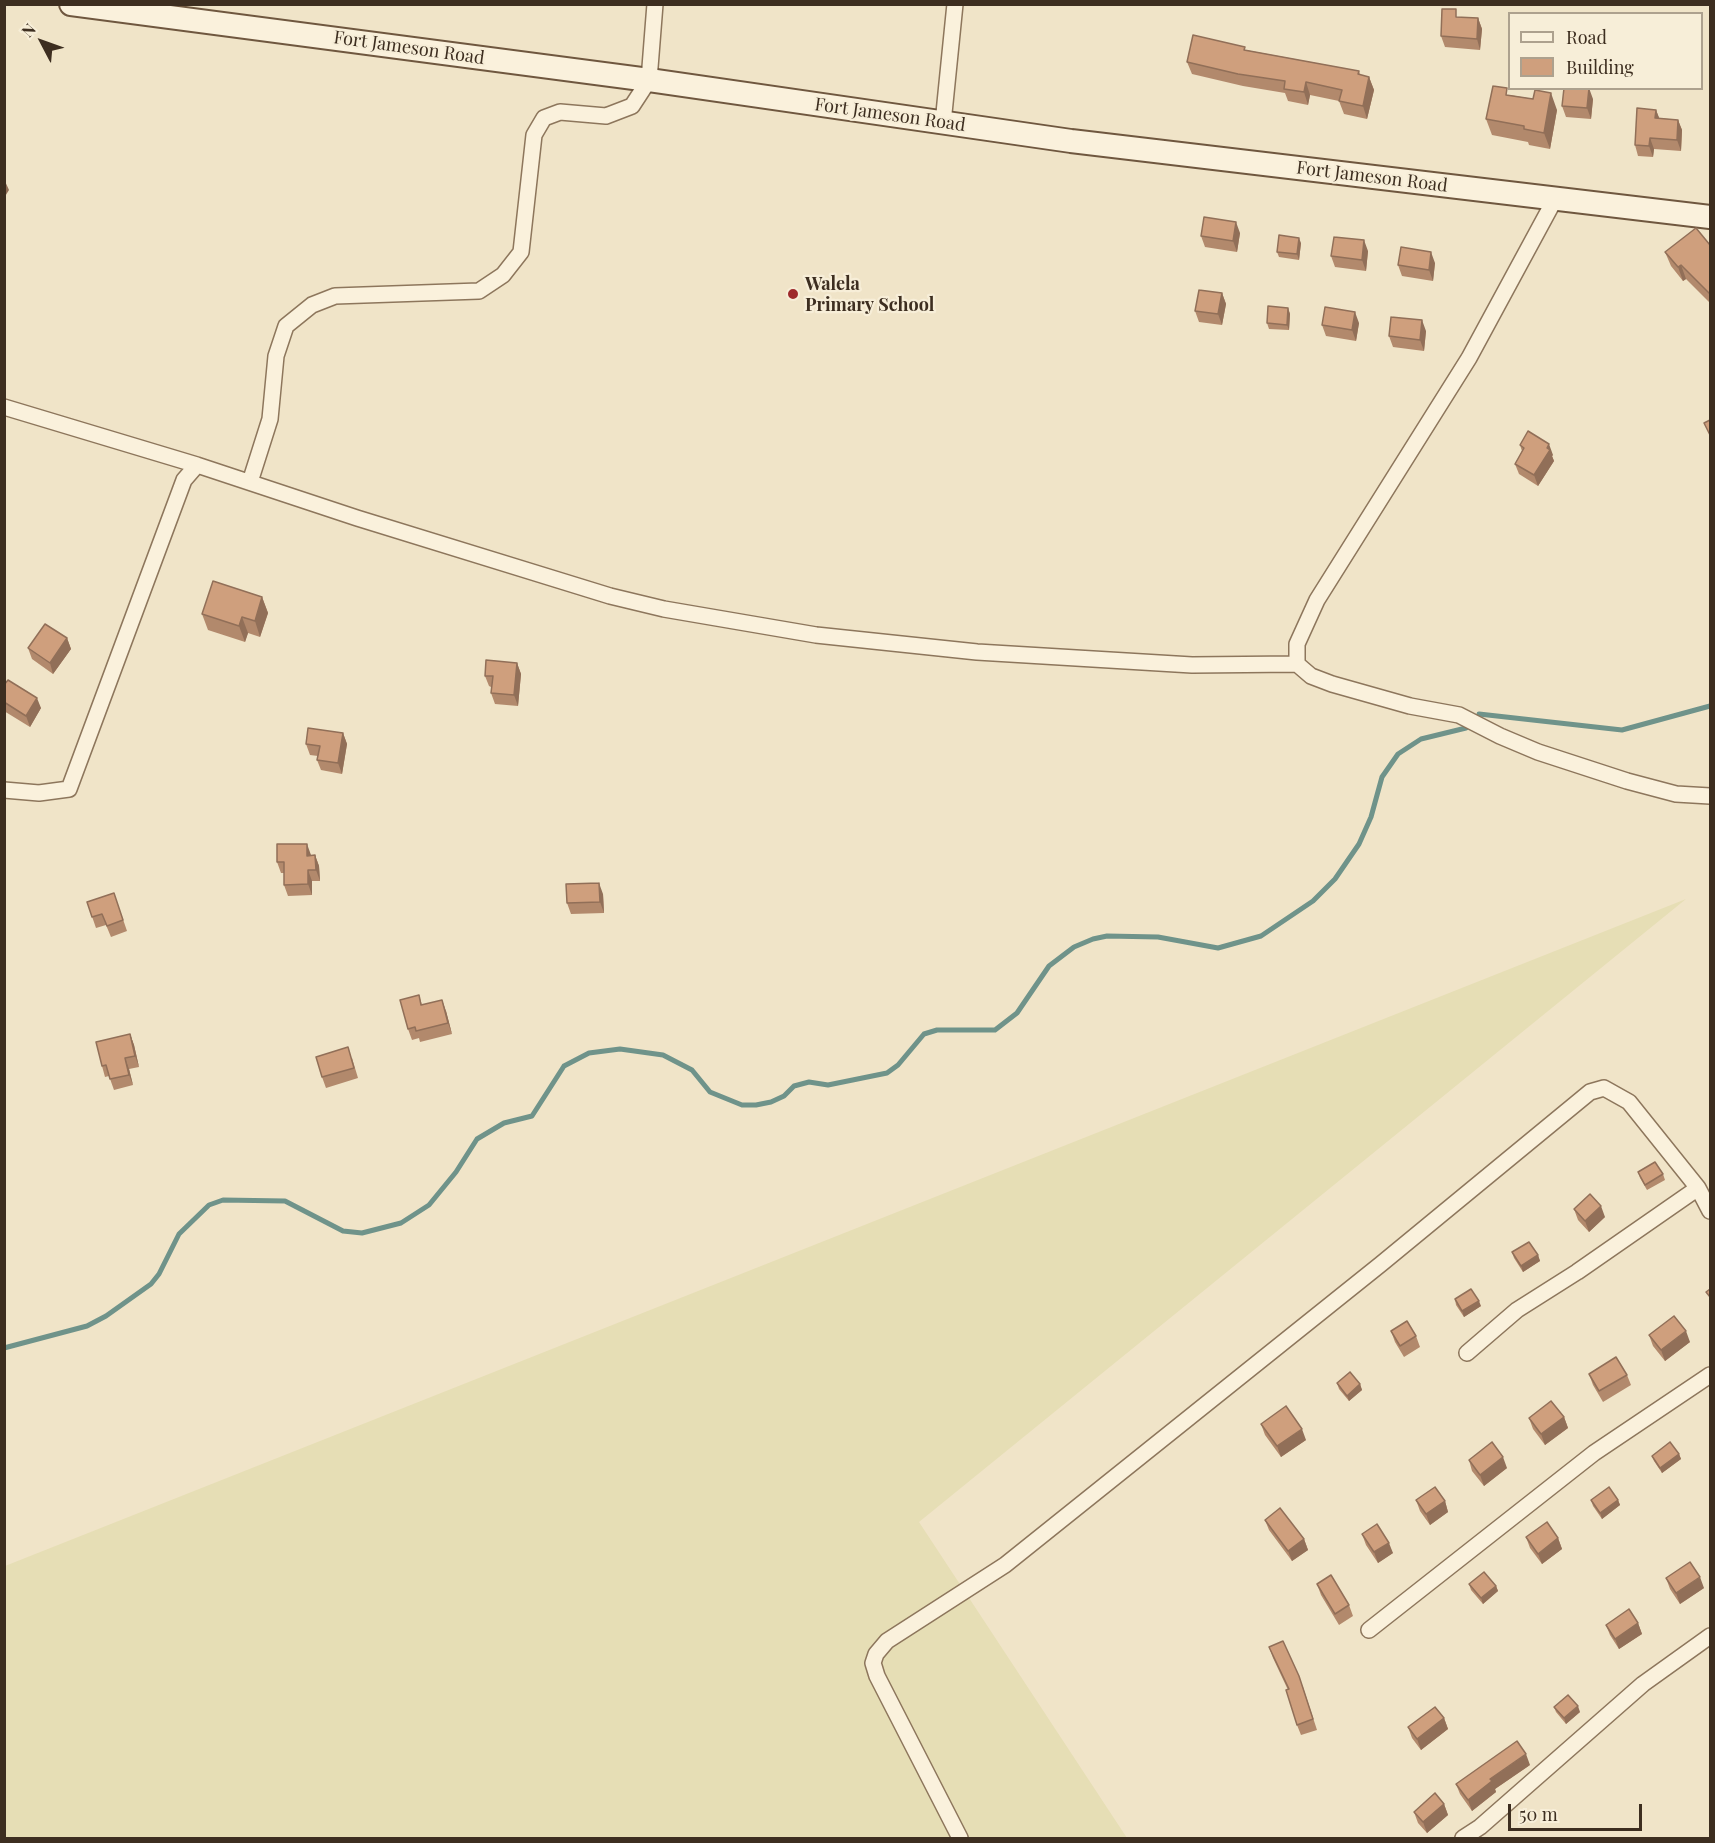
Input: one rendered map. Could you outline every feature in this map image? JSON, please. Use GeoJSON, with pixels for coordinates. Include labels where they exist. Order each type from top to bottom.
{"type":"FeatureCollection","features":[{"type":"Feature","properties":{"kind":"street","name":"Fort Jameson Road"},"geometry":{"type":"LineString","coordinates":[[71,4],[649,80],[1071,141],[1710,217]]}},
{"type":"Feature","properties":{"kind":"street"},"geometry":{"type":"LineString","coordinates":[[250,482],[270,419],[276,356],[286,326],[312,305],[335,296],[479,291],[503,275],[521,252],[534,135],[544,118],[560,112],[606,116],[632,106],[649,80],[655,4]]}},
{"type":"Feature","properties":{"kind":"street"},"geometry":{"type":"LineString","coordinates":[[943,123],[955,4]]}},
{"type":"Feature","properties":{"kind":"street"},"geometry":{"type":"LineString","coordinates":[[1297,664],[1297,644],[1317,600],[1469,358],[1555,199]]}},
{"type":"Feature","properties":{"kind":"street"},"geometry":{"type":"LineString","coordinates":[[4,407],[197,465],[357,518],[610,596],[687,613],[816,635],[977,652],[1192,665],[1297,664],[1311,676],[1332,684],[1410,706],[1459,715],[1538,752],[1627,781],[1676,794],[1710,796]]}},
{"type":"Feature","properties":{"kind":"street"},"geometry":{"type":"LineString","coordinates":[[4,790],[39,793],[69,789],[184,480],[197,465]]}},
{"type":"Feature","properties":{"kind":"street"},"geometry":{"type":"LineString","coordinates":[[960,1839],[877,1676],[873,1663],[876,1654],[887,1641],[1005,1565],[1381,1264],[1590,1092],[1604,1088],[1629,1102],[1698,1188],[1710,1211]]}},
{"type":"Feature","properties":{"kind":"street"},"geometry":{"type":"LineString","coordinates":[[1467,1353],[1517,1310],[1577,1272],[1698,1188]]}},
{"type":"Feature","properties":{"kind":"street"},"geometry":{"type":"LineString","coordinates":[[1369,1630],[1594,1453],[1710,1375]]}},
{"type":"Feature","properties":{"kind":"street"},"geometry":{"type":"LineString","coordinates":[[1463,1839],[1480,1827],[1643,1684],[1710,1636]]}},
{"type":"Feature","properties":{"kind":"shaded area"},"geometry":{"type":"Polygon","coordinates":[[[1686,899],[919,1522],[1127,1838],[5,1838],[5,1566],[1686,899]]]}},
{"type":"Feature","properties":{"kind":"building"},"geometry":{"type":"Polygon","coordinates":[[[1442,9],[1456,9],[1456,17],[1478,18],[1477,39],[1441,36],[1442,9]]]}},
{"type":"Feature","properties":{"kind":"building"},"geometry":{"type":"Polygon","coordinates":[[[1193,35],[1245,47],[1244,50],[1359,71],[1358,74],[1369,77],[1363,106],[1339,101],[1342,90],[1306,82],[1304,92],[1284,89],[1285,81],[1238,74],[1187,62],[1193,35]]]}},
{"type":"Feature","properties":{"kind":"building"},"geometry":{"type":"Polygon","coordinates":[[[1493,86],[1507,88],[1506,95],[1533,99],[1535,90],[1551,93],[1544,133],[1524,129],[1524,126],[1486,119],[1493,86]]]}},
{"type":"Feature","properties":{"kind":"building"},"geometry":{"type":"Polygon","coordinates":[[[1564,90],[1589,90],[1587,108],[1562,106],[1564,90]]]}},
{"type":"Feature","properties":{"kind":"building"},"geometry":{"type":"Polygon","coordinates":[[[1637,108],[1656,110],[1655,118],[1678,120],[1677,140],[1650,138],[1649,146],[1635,145],[1637,108]]]}},
{"type":"Feature","properties":{"kind":"building"},"geometry":{"type":"Polygon","coordinates":[[[1204,217],[1236,222],[1233,241],[1201,236],[1204,217]]]}},
{"type":"Feature","properties":{"kind":"building"},"geometry":{"type":"Polygon","coordinates":[[[1696,228],[1710,245],[1710,294],[1681,265],[1678,267],[1665,252],[1696,228]]]}},
{"type":"Feature","properties":{"kind":"building"},"geometry":{"type":"Polygon","coordinates":[[[1279,235],[1299,238],[1297,254],[1277,252],[1279,235]]]}},
{"type":"Feature","properties":{"kind":"building"},"geometry":{"type":"Polygon","coordinates":[[[1334,237],[1364,240],[1362,260],[1331,256],[1334,237]]]}},
{"type":"Feature","properties":{"kind":"building"},"geometry":{"type":"Polygon","coordinates":[[[1401,247],[1431,252],[1429,270],[1398,265],[1401,247]]]}},
{"type":"Feature","properties":{"kind":"building"},"geometry":{"type":"Polygon","coordinates":[[[1199,290],[1222,293],[1218,314],[1195,311],[1199,290]]]}},
{"type":"Feature","properties":{"kind":"building"},"geometry":{"type":"Polygon","coordinates":[[[1268,306],[1288,308],[1287,325],[1267,323],[1268,306]]]}},
{"type":"Feature","properties":{"kind":"building"},"geometry":{"type":"Polygon","coordinates":[[[1325,307],[1355,312],[1352,330],[1322,325],[1325,307]]]}},
{"type":"Feature","properties":{"kind":"building"},"geometry":{"type":"Polygon","coordinates":[[[1391,317],[1422,320],[1420,340],[1389,336],[1391,317]]]}},
{"type":"Feature","properties":{"kind":"building"},"geometry":{"type":"Polygon","coordinates":[[[1710,420],[1710,435],[1704,423],[1710,420]]]}},
{"type":"Feature","properties":{"kind":"building"},"geometry":{"type":"Polygon","coordinates":[[[1528,431],[1549,444],[1547,448],[1550,450],[1534,475],[1515,464],[1524,448],[1520,445],[1528,431]]]}},
{"type":"Feature","properties":{"kind":"building"},"geometry":{"type":"Polygon","coordinates":[[[213,581],[262,597],[255,621],[242,617],[239,626],[202,614],[213,581]]]}},
{"type":"Feature","properties":{"kind":"building"},"geometry":{"type":"Polygon","coordinates":[[[45,624],[67,638],[50,663],[28,648],[45,624]]]}},
{"type":"Feature","properties":{"kind":"building"},"geometry":{"type":"Polygon","coordinates":[[[486,660],[517,663],[514,695],[491,693],[493,676],[485,676],[486,660]]]}},
{"type":"Feature","properties":{"kind":"building"},"geometry":{"type":"Polygon","coordinates":[[[8,680],[37,698],[26,716],[4,702],[4,685],[8,680]]]}},
{"type":"Feature","properties":{"kind":"building"},"geometry":{"type":"Polygon","coordinates":[[[308,728],[343,733],[338,763],[317,760],[320,746],[306,744],[308,728]]]}},
{"type":"Feature","properties":{"kind":"building"},"geometry":{"type":"Polygon","coordinates":[[[277,844],[307,844],[307,856],[315,855],[316,870],[308,870],[308,884],[284,885],[284,862],[277,862],[277,844]]]}},
{"type":"Feature","properties":{"kind":"building"},"geometry":{"type":"Polygon","coordinates":[[[599,883],[600,902],[567,903],[566,884],[599,883]]]}},
{"type":"Feature","properties":{"kind":"building"},"geometry":{"type":"Polygon","coordinates":[[[114,893],[123,920],[107,926],[102,914],[92,917],[87,902],[114,893]]]}},
{"type":"Feature","properties":{"kind":"building"},"geometry":{"type":"Polygon","coordinates":[[[419,995],[421,1005],[442,1000],[448,1023],[416,1031],[415,1027],[408,1029],[400,1000],[419,995]]]}},
{"type":"Feature","properties":{"kind":"building"},"geometry":{"type":"Polygon","coordinates":[[[130,1034],[135,1056],[125,1058],[129,1075],[110,1079],[106,1065],[102,1066],[96,1042],[130,1034]]]}},
{"type":"Feature","properties":{"kind":"building"},"geometry":{"type":"Polygon","coordinates":[[[348,1047],[354,1068],[322,1077],[316,1057],[348,1047]]]}},
{"type":"Feature","properties":{"kind":"building"},"geometry":{"type":"Polygon","coordinates":[[[1655,1162],[1663,1174],[1645,1185],[1638,1172],[1655,1162]]]}},
{"type":"Feature","properties":{"kind":"building"},"geometry":{"type":"Polygon","coordinates":[[[1590,1194],[1601,1206],[1585,1221],[1574,1209],[1590,1194]]]}},
{"type":"Feature","properties":{"kind":"building"},"geometry":{"type":"Polygon","coordinates":[[[1529,1242],[1538,1255],[1521,1266],[1512,1252],[1529,1242]]]}},
{"type":"Feature","properties":{"kind":"building"},"geometry":{"type":"Polygon","coordinates":[[[1471,1289],[1479,1301],[1462,1311],[1455,1299],[1471,1289]]]}},
{"type":"Feature","properties":{"kind":"building"},"geometry":{"type":"Polygon","coordinates":[[[1674,1316],[1686,1331],[1661,1350],[1649,1335],[1674,1316]]]}},
{"type":"Feature","properties":{"kind":"building"},"geometry":{"type":"Polygon","coordinates":[[[1407,1321],[1416,1336],[1400,1346],[1391,1331],[1407,1321]]]}},
{"type":"Feature","properties":{"kind":"building"},"geometry":{"type":"Polygon","coordinates":[[[1616,1357],[1627,1375],[1599,1391],[1589,1374],[1616,1357]]]}},
{"type":"Feature","properties":{"kind":"building"},"geometry":{"type":"Polygon","coordinates":[[[1350,1372],[1360,1384],[1347,1396],[1337,1383],[1350,1372]]]}},
{"type":"Feature","properties":{"kind":"building"},"geometry":{"type":"Polygon","coordinates":[[[1551,1401],[1564,1417],[1541,1434],[1529,1418],[1551,1401]]]}},
{"type":"Feature","properties":{"kind":"building"},"geometry":{"type":"Polygon","coordinates":[[[1286,1406],[1302,1429],[1277,1446],[1261,1424],[1286,1406]]]}},
{"type":"Feature","properties":{"kind":"building"},"geometry":{"type":"Polygon","coordinates":[[[1492,1442],[1503,1457],[1480,1475],[1469,1460],[1492,1442]]]}},
{"type":"Feature","properties":{"kind":"building"},"geometry":{"type":"Polygon","coordinates":[[[1670,1442],[1679,1454],[1660,1468],[1652,1456],[1670,1442]]]}},
{"type":"Feature","properties":{"kind":"building"},"geometry":{"type":"Polygon","coordinates":[[[1435,1487],[1445,1501],[1426,1514],[1416,1500],[1435,1487]]]}},
{"type":"Feature","properties":{"kind":"building"},"geometry":{"type":"Polygon","coordinates":[[[1609,1487],[1618,1500],[1600,1513],[1591,1500],[1609,1487]]]}},
{"type":"Feature","properties":{"kind":"building"},"geometry":{"type":"Polygon","coordinates":[[[1280,1508],[1304,1539],[1288,1551],[1265,1520],[1280,1508]]]}},
{"type":"Feature","properties":{"kind":"building"},"geometry":{"type":"Polygon","coordinates":[[[1547,1522],[1558,1538],[1538,1554],[1526,1537],[1547,1522]]]}},
{"type":"Feature","properties":{"kind":"building"},"geometry":{"type":"Polygon","coordinates":[[[1377,1524],[1389,1543],[1374,1552],[1362,1534],[1377,1524]]]}},
{"type":"Feature","properties":{"kind":"building"},"geometry":{"type":"Polygon","coordinates":[[[1690,1562],[1700,1577],[1676,1593],[1666,1578],[1690,1562]]]}},
{"type":"Feature","properties":{"kind":"building"},"geometry":{"type":"Polygon","coordinates":[[[1484,1572],[1496,1586],[1481,1598],[1469,1584],[1484,1572]]]}},
{"type":"Feature","properties":{"kind":"building"},"geometry":{"type":"Polygon","coordinates":[[[1331,1575],[1349,1605],[1335,1614],[1317,1584],[1331,1575]]]}},
{"type":"Feature","properties":{"kind":"building"},"geometry":{"type":"Polygon","coordinates":[[[1629,1609],[1638,1623],[1615,1639],[1606,1625],[1629,1609]]]}},
{"type":"Feature","properties":{"kind":"building"},"geometry":{"type":"Polygon","coordinates":[[[1283,1641],[1299,1676],[1313,1719],[1297,1725],[1286,1690],[1289,1689],[1269,1647],[1283,1641]]]}},
{"type":"Feature","properties":{"kind":"building"},"geometry":{"type":"Polygon","coordinates":[[[1568,1695],[1578,1706],[1564,1718],[1554,1707],[1568,1695]]]}},
{"type":"Feature","properties":{"kind":"building"},"geometry":{"type":"Polygon","coordinates":[[[1435,1707],[1444,1718],[1417,1739],[1408,1727],[1435,1707]]]}},
{"type":"Feature","properties":{"kind":"building"},"geometry":{"type":"Polygon","coordinates":[[[1517,1741],[1526,1754],[1490,1779],[1492,1781],[1468,1800],[1456,1784],[1517,1741]]]}},
{"type":"Feature","properties":{"kind":"building"},"geometry":{"type":"Polygon","coordinates":[[[1435,1793],[1444,1804],[1423,1822],[1414,1812],[1435,1793]]]}},
{"type":"Feature","properties":{"kind":"waterway"},"geometry":{"type":"LineString","coordinates":[[1479,714],[1622,730],[1710,706]]}},
{"type":"Feature","properties":{"kind":"waterway"},"geometry":{"type":"LineString","coordinates":[[4,1348],[87,1326],[106,1316],[151,1284],[159,1274],[179,1234],[209,1205],[223,1200],[285,1201],[343,1231],[362,1233],[401,1223],[429,1205],[456,1172],[477,1139],[504,1123],[532,1116],[564,1066],[589,1053],[620,1049],[663,1055],[692,1070],[710,1092],[742,1105],[756,1105],[771,1102],[784,1096],[794,1086],[809,1082],[828,1085],[887,1073],[898,1065],[924,1034],[937,1030],[995,1030],[1017,1013],[1049,966],[1074,947],[1093,939],[1107,936],[1158,937],[1218,948],[1261,936],[1313,901],[1335,879],[1359,844],[1371,817],[1382,777],[1398,754],[1421,739],[1466,728]]}},
{"type":"Feature","properties":{"kind":"place","name":"Walela Primary School"},"geometry":{"type":"Point","coordinates":[793,294]}}]}
